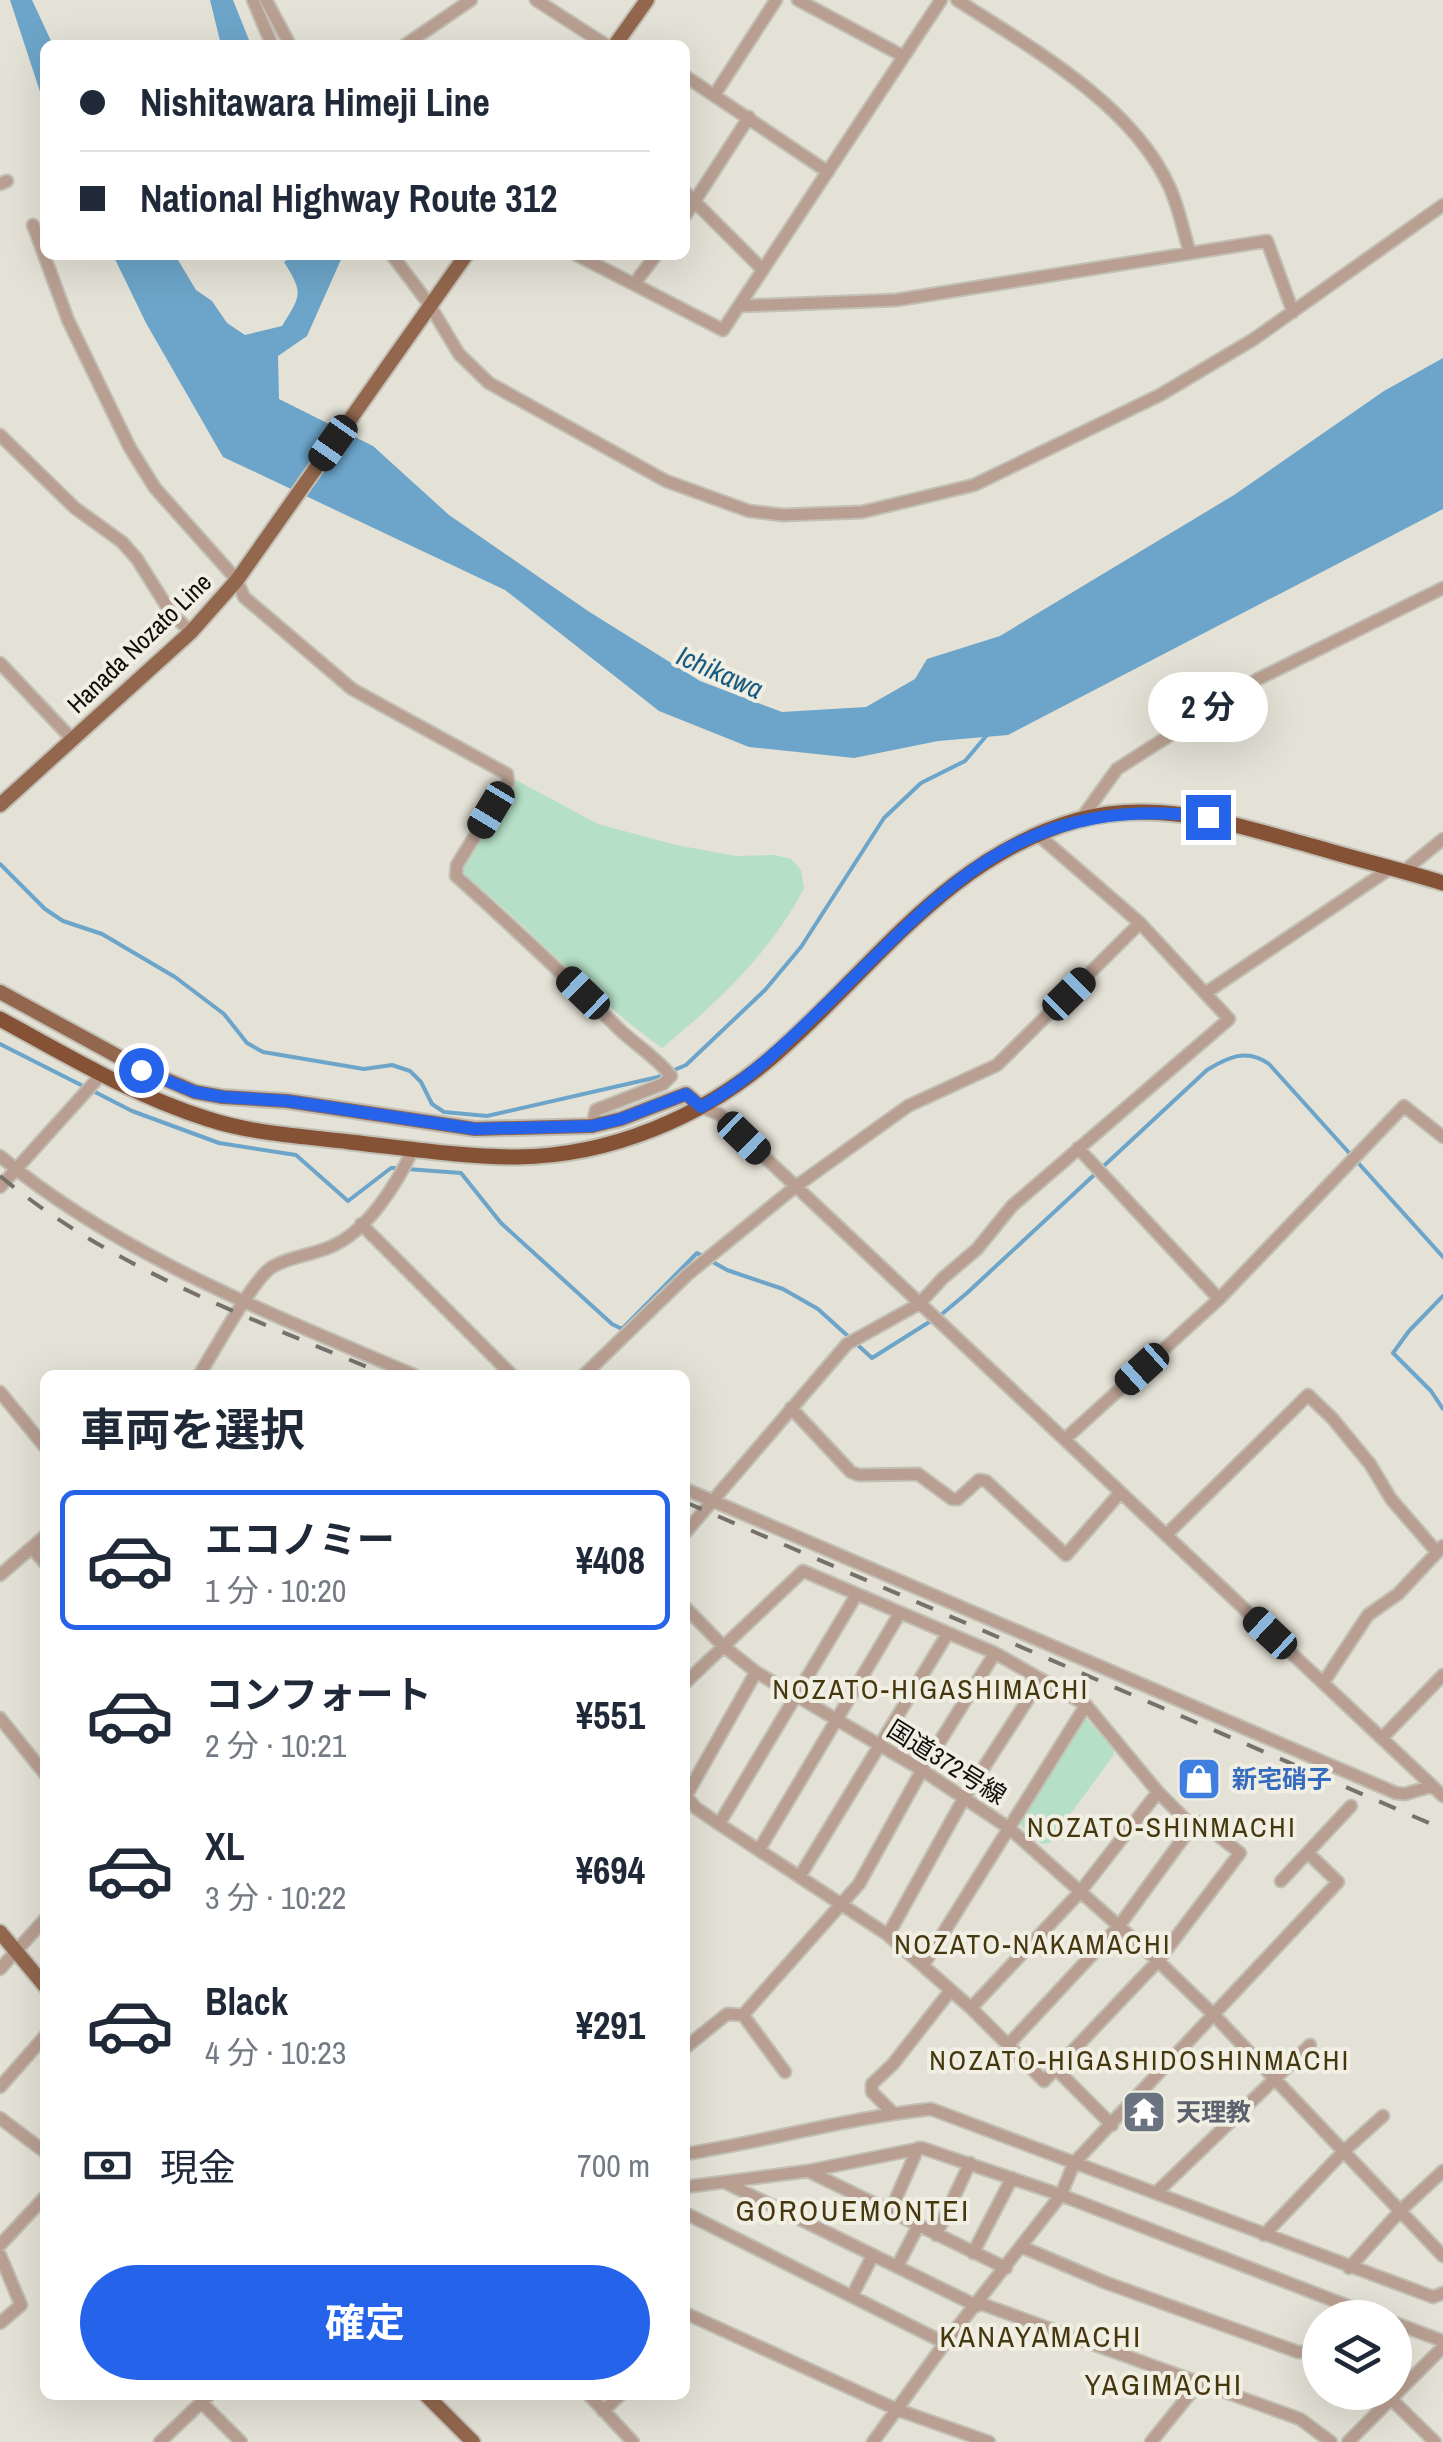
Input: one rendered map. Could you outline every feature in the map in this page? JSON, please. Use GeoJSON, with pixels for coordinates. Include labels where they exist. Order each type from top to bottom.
{"type":"FeatureCollection","features":[{"type":"Feature","properties":{"kind":"highway"},"geometry":{"type":"LineString","coordinates":[[0,1020],[101,1076],[161,1102],[230,1125],[413,1149],[516,1157],[550,1154],[636,1136],[722,1096],[772,1057],[970,870],[1000,850],[1081,819],[1142,811],[1208,817],[1443,883]]}},
{"type":"Feature","properties":{"kind":"main road"},"geometry":{"type":"LineString","coordinates":[[619,40],[638,4]]}},
{"type":"Feature","properties":{"kind":"main road","name":"Hanada Nozato Line"},"geometry":{"type":"LineString","coordinates":[[0,805],[191,632],[240,575],[462,260]]}},
{"type":"Feature","properties":{"kind":"main road"},"geometry":{"type":"LineString","coordinates":[[0,992],[141,1070],[195,1092],[287,1101],[475,1129],[592,1126],[686,1094],[701,1107]]}},
{"type":"Feature","properties":{"kind":"main road"},"geometry":{"type":"LineString","coordinates":[[0,1932],[40,1981]]}},
{"type":"Feature","properties":{"kind":"main road"},"geometry":{"type":"LineString","coordinates":[[431,2400],[473,2442]]}},
{"type":"Feature","properties":{"kind":"street"},"geometry":{"type":"LineString","coordinates":[[254,0],[270,40]]}},
{"type":"Feature","properties":{"kind":"street"},"geometry":{"type":"LineString","coordinates":[[266,0],[287,40]]}},
{"type":"Feature","properties":{"kind":"street"},"geometry":{"type":"LineString","coordinates":[[412,40],[470,0]]}},
{"type":"Feature","properties":{"kind":"street"},"geometry":{"type":"LineString","coordinates":[[536,0],[610,40]]}},
{"type":"Feature","properties":{"kind":"street"},"geometry":{"type":"LineString","coordinates":[[715,94],[776,0]]}},
{"type":"Feature","properties":{"kind":"street"},"geometry":{"type":"LineString","coordinates":[[798,0],[904,56]]}},
{"type":"Feature","properties":{"kind":"street"},"geometry":{"type":"LineString","coordinates":[[587,260],[723,330],[941,0]]}},
{"type":"Feature","properties":{"kind":"street"},"geometry":{"type":"LineString","coordinates":[[957,0],[1048,59],[1117,115],[1170,188],[1190,253]]}},
{"type":"Feature","properties":{"kind":"street"},"geometry":{"type":"LineString","coordinates":[[690,79],[828,172]]}},
{"type":"Feature","properties":{"kind":"street"},"geometry":{"type":"LineString","coordinates":[[749,117],[690,197],[763,270]]}},
{"type":"Feature","properties":{"kind":"street"},"geometry":{"type":"LineString","coordinates":[[395,260],[425,310],[460,354],[490,383],[666,480],[749,510],[784,515],[862,512],[974,486],[1160,395],[1254,339],[1443,206]]}},
{"type":"Feature","properties":{"kind":"street"},"geometry":{"type":"LineString","coordinates":[[33,225],[40,244]]}},
{"type":"Feature","properties":{"kind":"street"},"geometry":{"type":"LineString","coordinates":[[740,306],[896,300],[1266,241],[1293,312]]}},
{"type":"Feature","properties":{"kind":"street"},"geometry":{"type":"LineString","coordinates":[[46,260],[68,320],[130,448],[155,488],[240,575],[244,597],[352,688],[508,774],[508,782],[457,865],[456,876],[626,1036],[659,1060],[671,1076],[663,1084],[596,1110],[592,1126]]}},
{"type":"Feature","properties":{"kind":"street"},"geometry":{"type":"LineString","coordinates":[[634,284],[652,260]]}},
{"type":"Feature","properties":{"kind":"street"},"geometry":{"type":"LineString","coordinates":[[0,435],[6,451],[122,542],[171,613],[191,632]]}},
{"type":"Feature","properties":{"kind":"street"},"geometry":{"type":"LineString","coordinates":[[1081,819],[1117,768],[1132,758],[1258,679],[1443,588]]}},
{"type":"Feature","properties":{"kind":"street"},"geometry":{"type":"LineString","coordinates":[[0,663],[71,738]]}},
{"type":"Feature","properties":{"kind":"street"},"geometry":{"type":"LineString","coordinates":[[690,1527],[847,1344],[919,1304],[977,1249],[1012,1206],[1229,1019],[1140,923],[1037,834]]}},
{"type":"Feature","properties":{"kind":"street"},"geometry":{"type":"LineString","coordinates":[[1208,992],[1443,839]]}},
{"type":"Feature","properties":{"kind":"street"},"geometry":{"type":"LineString","coordinates":[[589,1370],[687,1275],[795,1187],[908,1106],[997,1064],[1140,923]]}},
{"type":"Feature","properties":{"kind":"street"},"geometry":{"type":"LineString","coordinates":[[0,1187],[101,1076]]}},
{"type":"Feature","properties":{"kind":"street"},"geometry":{"type":"LineString","coordinates":[[1065,1439],[1219,1299],[1404,1106],[1443,1136]]}},
{"type":"Feature","properties":{"kind":"street"},"geometry":{"type":"LineString","coordinates":[[701,1107],[719,1114],[1443,1796]]}},
{"type":"Feature","properties":{"kind":"street"},"geometry":{"type":"LineString","coordinates":[[1078,1148],[1219,1299]]}},
{"type":"Feature","properties":{"kind":"street"},"geometry":{"type":"LineString","coordinates":[[202,1370],[243,1302],[270,1268],[334,1246],[361,1224],[398,1180],[413,1149]]}},
{"type":"Feature","properties":{"kind":"street"},"geometry":{"type":"LineString","coordinates":[[0,1156],[77,1214],[243,1302],[402,1370]]}},
{"type":"Feature","properties":{"kind":"street"},"geometry":{"type":"LineString","coordinates":[[361,1224],[507,1370]]}},
{"type":"Feature","properties":{"kind":"street"},"geometry":{"type":"LineString","coordinates":[[0,1392],[40,1441]]}},
{"type":"Feature","properties":{"kind":"street"},"geometry":{"type":"LineString","coordinates":[[1166,1535],[1308,1396],[1370,1464],[1391,1499],[1439,1549],[1398,1594],[1368,1615],[1323,1682]]}},
{"type":"Feature","properties":{"kind":"street"},"geometry":{"type":"LineString","coordinates":[[791,1408],[858,1476],[918,1474],[958,1499],[979,1480],[986,1481],[1066,1555],[1120,1493]]}},
{"type":"Feature","properties":{"kind":"street"},"geometry":{"type":"LineString","coordinates":[[690,1491],[1396,1793],[1432,1786]]}},
{"type":"Feature","properties":{"kind":"street"},"geometry":{"type":"LineString","coordinates":[[0,1575],[40,1541]]}},
{"type":"Feature","properties":{"kind":"street"},"geometry":{"type":"LineString","coordinates":[[32,1548],[40,1557]]}},
{"type":"Feature","properties":{"kind":"street"},"geometry":{"type":"LineString","coordinates":[[690,1678],[803,1571],[995,1653],[1086,1705],[1158,1792],[1192,1826]]}},
{"type":"Feature","properties":{"kind":"street"},"geometry":{"type":"LineString","coordinates":[[719,1824],[857,1594]]}},
{"type":"Feature","properties":{"kind":"street","name":"国道372号線"},"geometry":{"type":"LineString","coordinates":[[690,1613],[756,1672],[922,1770],[1010,1828],[1214,2015],[1443,2256]]}},
{"type":"Feature","properties":{"kind":"street"},"geometry":{"type":"LineString","coordinates":[[759,1850],[900,1613]]}},
{"type":"Feature","properties":{"kind":"street"},"geometry":{"type":"LineString","coordinates":[[800,1876],[948,1634]]}},
{"type":"Feature","properties":{"kind":"street"},"geometry":{"type":"LineString","coordinates":[[743,2015],[859,1884],[922,1770],[995,1653]]}},
{"type":"Feature","properties":{"kind":"street"},"geometry":{"type":"LineString","coordinates":[[690,1788],[756,1672]]}},
{"type":"Feature","properties":{"kind":"street"},"geometry":{"type":"LineString","coordinates":[[1382,1738],[1443,1675]]}},
{"type":"Feature","properties":{"kind":"street"},"geometry":{"type":"LineString","coordinates":[[888,1934],[964,1798],[1041,1679]]}},
{"type":"Feature","properties":{"kind":"street"},"geometry":{"type":"LineString","coordinates":[[924,1964],[1086,1705]]}},
{"type":"Feature","properties":{"kind":"street"},"geometry":{"type":"LineString","coordinates":[[0,1718],[40,1768]]}},
{"type":"Feature","properties":{"kind":"street"},"geometry":{"type":"LineString","coordinates":[[971,2008],[1080,1892],[1158,1792]]}},
{"type":"Feature","properties":{"kind":"street"},"geometry":{"type":"LineString","coordinates":[[690,1800],[719,1824],[888,1934],[971,2008],[1044,2081],[1158,1960],[1240,1853],[1201,1822],[1192,1826],[1119,1926],[1009,2044]]}},
{"type":"Feature","properties":{"kind":"street"},"geometry":{"type":"LineString","coordinates":[[1281,1881],[1351,1806]]}},
{"type":"Feature","properties":{"kind":"street"},"geometry":{"type":"LineString","coordinates":[[690,1813],[696,1808]]}},
{"type":"Feature","properties":{"kind":"street"},"geometry":{"type":"LineString","coordinates":[[874,2442],[945,2343],[1061,2195],[1074,2163],[1338,1882],[1308,1854]]}},
{"type":"Feature","properties":{"kind":"street"},"geometry":{"type":"LineString","coordinates":[[0,1970],[40,1925]]}},
{"type":"Feature","properties":{"kind":"street"},"geometry":{"type":"LineString","coordinates":[[894,2113],[872,2092],[872,2084],[893,2064],[950,1990]]}},
{"type":"Feature","properties":{"kind":"street"},"geometry":{"type":"LineString","coordinates":[[690,2044],[727,2014],[743,2015]]}},
{"type":"Feature","properties":{"kind":"street"},"geometry":{"type":"LineString","coordinates":[[743,2015],[784,2072]]}},
{"type":"Feature","properties":{"kind":"street"},"geometry":{"type":"LineString","coordinates":[[0,2087],[40,2042]]}},
{"type":"Feature","properties":{"kind":"street"},"geometry":{"type":"LineString","coordinates":[[1156,2193],[1310,2045]]}},
{"type":"Feature","properties":{"kind":"street"},"geometry":{"type":"LineString","coordinates":[[1057,2070],[1112,2125]]}},
{"type":"Feature","properties":{"kind":"street"},"geometry":{"type":"LineString","coordinates":[[690,2153],[930,2108],[1349,2268],[1433,2297],[1443,2293]]}},
{"type":"Feature","properties":{"kind":"street"},"geometry":{"type":"LineString","coordinates":[[1264,2234],[1383,2116]]}},
{"type":"Feature","properties":{"kind":"street"},"geometry":{"type":"LineString","coordinates":[[0,2118],[40,2148]]}},
{"type":"Feature","properties":{"kind":"street"},"geometry":{"type":"LineString","coordinates":[[890,2212],[918,2148]]}},
{"type":"Feature","properties":{"kind":"street"},"geometry":{"type":"LineString","coordinates":[[690,2187],[808,2171],[918,2148],[1061,2195],[1333,2300]]}},
{"type":"Feature","properties":{"kind":"street"},"geometry":{"type":"LineString","coordinates":[[936,2235],[970,2162]]}},
{"type":"Feature","properties":{"kind":"street"},"geometry":{"type":"LineString","coordinates":[[808,2171],[1006,2268]]}},
{"type":"Feature","properties":{"kind":"street"},"geometry":{"type":"LineString","coordinates":[[1349,2268],[1401,2210],[1443,2171]]}},
{"type":"Feature","properties":{"kind":"street"},"geometry":{"type":"LineString","coordinates":[[973,2254],[1012,2178]]}},
{"type":"Feature","properties":{"kind":"street"},"geometry":{"type":"LineString","coordinates":[[724,2182],[978,2304],[1300,2419],[1331,2442]]}},
{"type":"Feature","properties":{"kind":"street"},"geometry":{"type":"LineString","coordinates":[[0,2244],[40,2202]]}},
{"type":"Feature","properties":{"kind":"street"},"geometry":{"type":"LineString","coordinates":[[690,2215],[945,2343]]}},
{"type":"Feature","properties":{"kind":"street"},"geometry":{"type":"LineString","coordinates":[[897,2267],[918,2226]]}},
{"type":"Feature","properties":{"kind":"street"},"geometry":{"type":"LineString","coordinates":[[1022,2247],[1104,2282],[1302,2352]]}},
{"type":"Feature","properties":{"kind":"street"},"geometry":{"type":"LineString","coordinates":[[0,2255],[21,2305],[0,2323]]}},
{"type":"Feature","properties":{"kind":"street"},"geometry":{"type":"LineString","coordinates":[[852,2296],[873,2255]]}},
{"type":"Feature","properties":{"kind":"street"},"geometry":{"type":"LineString","coordinates":[[690,2320],[898,2410],[989,2442]]}},
{"type":"Feature","properties":{"kind":"street"},"geometry":{"type":"LineString","coordinates":[[1412,2331],[1443,2344],[1412,2373]]}},
{"type":"Feature","properties":{"kind":"street"},"geometry":{"type":"LineString","coordinates":[[1151,2442],[1198,2384]]}},
{"type":"Feature","properties":{"kind":"street"},"geometry":{"type":"LineString","coordinates":[[160,2442],[205,2400]]}},
{"type":"Feature","properties":{"kind":"street"},"geometry":{"type":"LineString","coordinates":[[207,2400],[240,2442]]}},
{"type":"Feature","properties":{"kind":"street"},"geometry":{"type":"LineString","coordinates":[[594,2400],[633,2442]]}},
{"type":"Feature","properties":{"kind":"street"},"geometry":{"type":"LineString","coordinates":[[604,2411],[615,2400]]}},
{"type":"Feature","properties":{"kind":"street"},"geometry":{"type":"LineString","coordinates":[[1348,2442],[1376,2410]]}},
{"type":"Feature","properties":{"kind":"street"},"geometry":{"type":"LineString","coordinates":[[1402,2410],[1435,2442]]}},
{"type":"Feature","properties":{"kind":"green space"},"geometry":{"type":"Polygon","coordinates":[[[516,780],[598,824],[736,856],[774,855],[791,859],[801,870],[804,888],[759,955],[662,1048],[610,1007],[463,873],[462,867],[516,780]]]}},
{"type":"Feature","properties":{"kind":"green space"},"geometry":{"type":"Polygon","coordinates":[[[1080,1718],[1086,1718],[1114,1750],[1113,1756],[1049,1843],[1042,1844],[1021,1826],[1020,1818],[1080,1718]]]}},
{"type":"Feature","properties":{"kind":"water"},"geometry":{"type":"Polygon","coordinates":[[[10,0],[32,0],[51,40],[40,40],[40,92],[10,0]]]}},
{"type":"Feature","properties":{"kind":"water"},"geometry":{"type":"Polygon","coordinates":[[[210,0],[233,0],[249,40],[220,40],[210,0]]]}},
{"type":"Feature","properties":{"kind":"water"},"geometry":{"type":"Polygon","coordinates":[[[115,260],[178,260],[196,290],[212,301],[227,323],[245,335],[282,326],[293,307],[297,288],[284,262],[341,260],[307,336],[278,356],[279,399],[373,446],[449,515],[588,611],[700,681],[782,712],[866,707],[915,679],[927,659],[1000,636],[1234,495],[1384,391],[1443,358],[1443,509],[1008,735],[938,741],[854,758],[749,747],[659,711],[505,590],[223,457],[146,323],[115,260]]]}},
{"type":"Feature","properties":{"kind":"waterway"},"geometry":{"type":"LineString","coordinates":[[0,864],[45,909],[63,921],[102,934],[175,977],[224,1014],[247,1043],[263,1052],[364,1069],[392,1065],[410,1071],[421,1082],[432,1104],[444,1112],[487,1116],[658,1077],[686,1065],[765,990],[801,947],[884,818],[921,783],[965,761],[987,735]]}},
{"type":"Feature","properties":{"kind":"waterway"},"geometry":{"type":"LineString","coordinates":[[0,1044],[85,1087]]}},
{"type":"Feature","properties":{"kind":"waterway"},"geometry":{"type":"LineString","coordinates":[[407,1169],[461,1173],[501,1223],[622,1329],[697,1253],[727,1270],[783,1289],[818,1309],[872,1358],[942,1314],[967,1293],[1207,1070],[1245,1055],[1269,1064],[1443,1257]]}},
{"type":"Feature","properties":{"kind":"waterway"},"geometry":{"type":"LineString","coordinates":[[93,1091],[132,1111],[219,1143],[296,1155],[348,1201],[391,1168],[398,1168]]}},
{"type":"Feature","properties":{"kind":"waterway"},"geometry":{"type":"LineString","coordinates":[[1443,1296],[1393,1353],[1431,1391],[1443,1409]]}},
{"type":"Feature","properties":{"kind":"railway"},"geometry":{"type":"LineString","coordinates":[[0,1176],[89,1239],[136,1265],[235,1312],[374,1370]]}},
{"type":"Feature","properties":{"kind":"railway"},"geometry":{"type":"LineString","coordinates":[[690,1504],[1443,1829]]}},
{"type":"Feature","properties":{"kind":"place","name":"新宅硝子"},"geometry":{"type":"Point","coordinates":[1199,1779]}},
{"type":"Feature","properties":{"kind":"place","name":"天理教"},"geometry":{"type":"Point","coordinates":[1144,2112]}},
{"type":"Feature","properties":{"kind":"district","name":"NOZATO-HIGASHIMACHI"},"geometry":{"type":"Point","coordinates":[931,1689]}},
{"type":"Feature","properties":{"kind":"district","name":"NOZATO-SHINMACHI"},"geometry":{"type":"Point","coordinates":[1162,1827]}},
{"type":"Feature","properties":{"kind":"district","name":"NOZATO-NAKAMACHI"},"geometry":{"type":"Point","coordinates":[1033,1944]}},
{"type":"Feature","properties":{"kind":"district","name":"NOZATO-HIGASHIDOSHINMACHI"},"geometry":{"type":"Point","coordinates":[1140,2060]}},
{"type":"Feature","properties":{"kind":"district","name":"GOROUEMONTEI"},"geometry":{"type":"Point","coordinates":[853,2211]}},
{"type":"Feature","properties":{"kind":"district","name":"KANAYAMACHI"},"geometry":{"type":"Point","coordinates":[1041,2337]}},
{"type":"Feature","properties":{"kind":"district","name":"YAGIMACHI"},"geometry":{"type":"Point","coordinates":[1164,2385]}},
{"type":"Feature","properties":{"kind":"route"},"geometry":{"type":"LineString","coordinates":[[141,1070],[195,1092],[223,1097],[287,1101],[475,1129],[592,1126],[655,1108],[686,1094],[701,1107],[722,1096],[772,1057],[936,899],[1000,850],[1081,819],[1142,811],[1208,817]]}},
{"type":"Feature","properties":{"kind":"water label","name":"Ichikawa"},"geometry":{"type":"Point","coordinates":[720,672]}}]}
